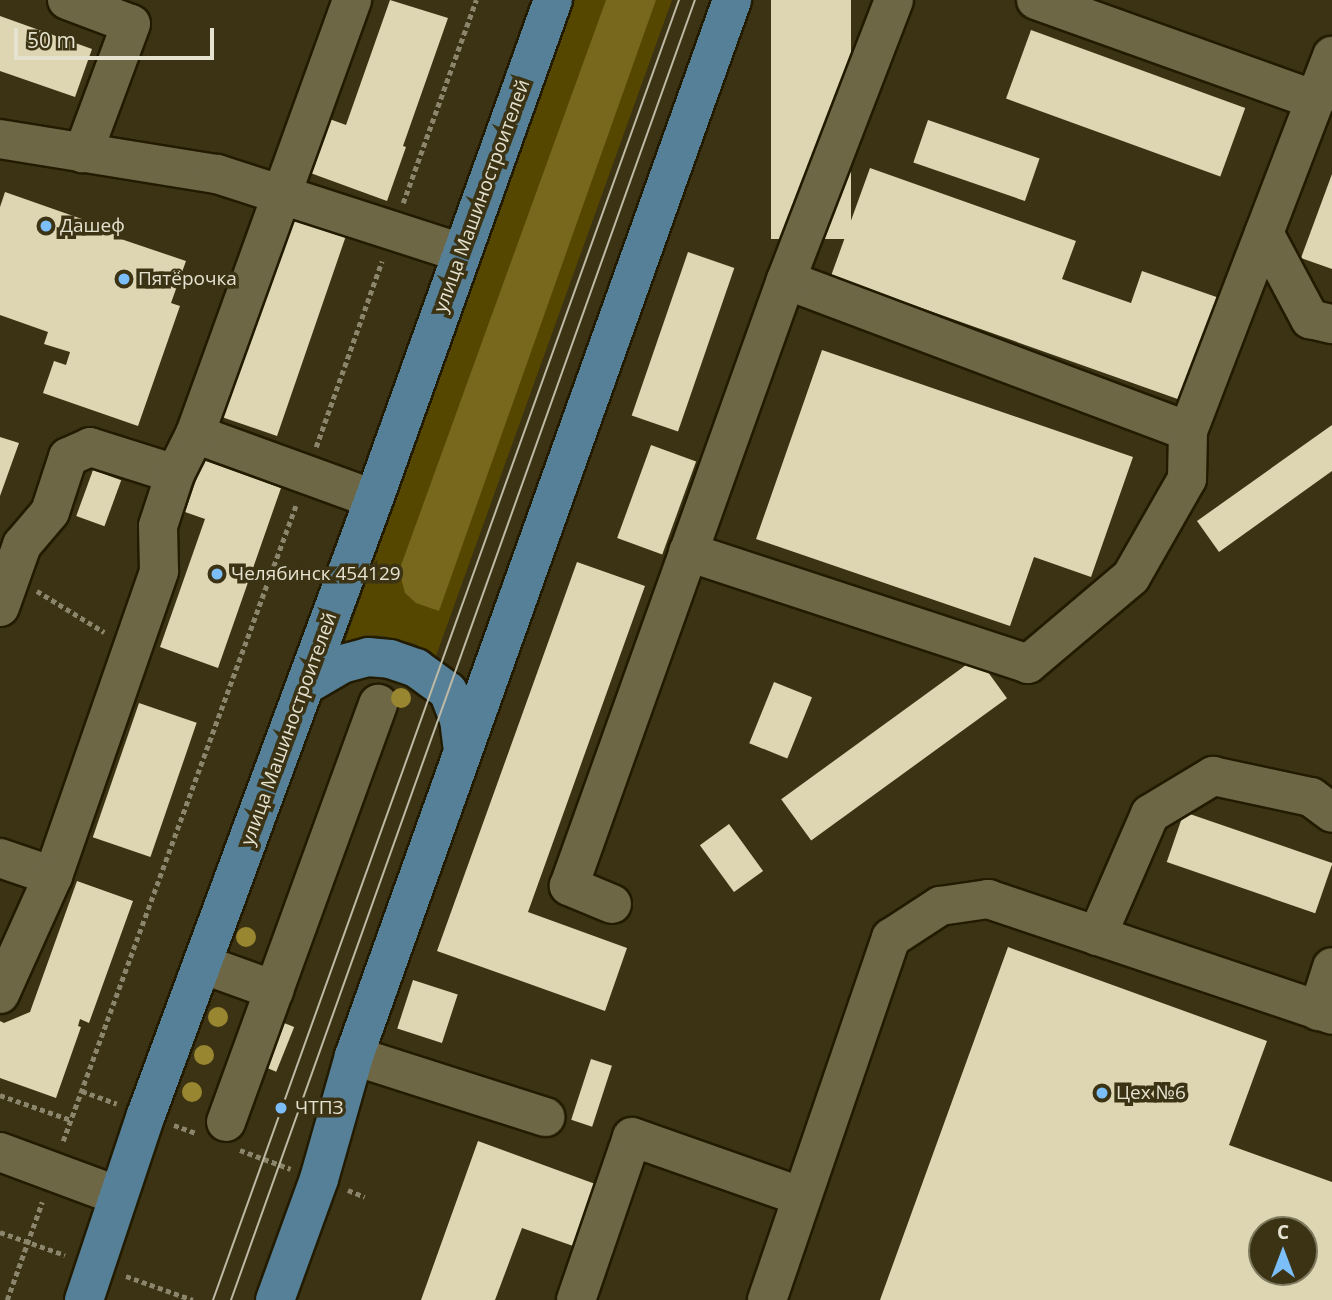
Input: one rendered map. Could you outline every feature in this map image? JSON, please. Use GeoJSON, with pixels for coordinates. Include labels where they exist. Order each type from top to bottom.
{"type":"FeatureCollection","features":[{"type":"Feature","properties":{"kind":"main road","name":"улица Машиностроителей"},"geometry":{"type":"LineString","coordinates":[[84,1300],[118,1196],[374,499],[553,0]]}},
{"type":"Feature","properties":{"kind":"main road"},"geometry":{"type":"LineString","coordinates":[[275,1300],[319,1179],[354,1056],[732,0]]}},
{"type":"Feature","properties":{"kind":"main road"},"geometry":{"type":"LineString","coordinates":[[306,685],[342,664],[368,657],[390,659],[416,668],[448,691],[459,719],[463,750]]}},
{"type":"Feature","properties":{"kind":"street"},"geometry":{"type":"LineString","coordinates":[[67,0],[131,24],[83,153]]}},
{"type":"Feature","properties":{"kind":"street"},"geometry":{"type":"LineString","coordinates":[[0,995],[53,876],[159,571],[158,526],[175,474],[195,434],[352,0]]}},
{"type":"Feature","properties":{"kind":"street"},"geometry":{"type":"LineString","coordinates":[[612,904],[569,886],[786,280],[894,0]]}},
{"type":"Feature","properties":{"kind":"street"},"geometry":{"type":"LineString","coordinates":[[1036,0],[1316,100]]}},
{"type":"Feature","properties":{"kind":"street"},"geometry":{"type":"LineString","coordinates":[[688,552],[1028,663],[1131,577],[1187,479],[1188,430],[1332,56]]}},
{"type":"Feature","properties":{"kind":"street"},"geometry":{"type":"LineString","coordinates":[[0,139],[217,174],[461,253]]}},
{"type":"Feature","properties":{"kind":"street"},"geometry":{"type":"LineString","coordinates":[[1264,233],[1310,319],[1332,324]]}},
{"type":"Feature","properties":{"kind":"street"},"geometry":{"type":"LineString","coordinates":[[786,280],[1188,430]]}},
{"type":"Feature","properties":{"kind":"street"},"geometry":{"type":"LineString","coordinates":[[195,434],[374,499]]}},
{"type":"Feature","properties":{"kind":"street"},"geometry":{"type":"LineString","coordinates":[[8,567],[50,512],[68,457],[90,447],[175,474]]}},
{"type":"Feature","properties":{"kind":"street"},"geometry":{"type":"LineString","coordinates":[[226,1122],[378,704]]}},
{"type":"Feature","properties":{"kind":"street"},"geometry":{"type":"LineString","coordinates":[[1097,936],[1150,814],[1213,776],[1311,797],[1332,813]]}},
{"type":"Feature","properties":{"kind":"street"},"geometry":{"type":"LineString","coordinates":[[0,858],[53,876]]}},
{"type":"Feature","properties":{"kind":"street"},"geometry":{"type":"LineString","coordinates":[[766,1300],[891,938],[940,906],[988,899],[1325,1013],[1332,967]]}},
{"type":"Feature","properties":{"kind":"street"},"geometry":{"type":"LineString","coordinates":[[202,964],[274,990]]}},
{"type":"Feature","properties":{"kind":"street"},"geometry":{"type":"LineString","coordinates":[[354,1056],[544,1117]]}},
{"type":"Feature","properties":{"kind":"street"},"geometry":{"type":"LineString","coordinates":[[576,1300],[632,1137],[802,1197]]}},
{"type":"Feature","properties":{"kind":"street"},"geometry":{"type":"LineString","coordinates":[[0,1152],[118,1196]]}},
{"type":"Feature","properties":{"kind":"path"},"geometry":{"type":"LineString","coordinates":[[7,1300],[476,0]]}},
{"type":"Feature","properties":{"kind":"path"},"geometry":{"type":"LineString","coordinates":[[8,567],[131,649]]}},
{"type":"Feature","properties":{"kind":"path"},"geometry":{"type":"LineString","coordinates":[[0,1095],[71,1120]]}},
{"type":"Feature","properties":{"kind":"path"},"geometry":{"type":"LineString","coordinates":[[0,1232],[28,1241]]}},
{"type":"Feature","properties":{"kind":"shaded area"},"geometry":{"type":"Polygon","coordinates":[[[575,0],[672,0],[436,656],[415,644],[384,636],[366,635],[344,644],[575,0]]]}},
{"type":"Feature","properties":{"kind":"shaded area"},"geometry":{"type":"Polygon","coordinates":[[[606,0],[656,0],[439,611],[416,603],[405,593],[399,571],[606,0]]]}},
{"type":"Feature","properties":{"kind":"building"},"geometry":{"type":"Polygon","coordinates":[[[390,0],[448,18],[403,146],[406,147],[387,201],[305,171],[324,117],[346,125],[390,0]]]}},
{"type":"Feature","properties":{"kind":"building"},"geometry":{"type":"Polygon","coordinates":[[[771,0],[851,0],[851,239],[771,239],[771,0]]]}},
{"type":"Feature","properties":{"kind":"building"},"geometry":{"type":"Polygon","coordinates":[[[0,16],[92,49],[75,97],[0,71],[0,16]]]}},
{"type":"Feature","properties":{"kind":"building"},"geometry":{"type":"Polygon","coordinates":[[[1031,30],[1245,108],[1220,177],[1006,99],[1031,30]]]}},
{"type":"Feature","properties":{"kind":"building"},"geometry":{"type":"Polygon","coordinates":[[[928,120],[1040,158],[1025,201],[913,163],[928,120]]]}},
{"type":"Feature","properties":{"kind":"building"},"geometry":{"type":"Polygon","coordinates":[[[870,168],[1076,241],[1062,279],[1131,303],[1142,271],[1225,300],[1189,403],[831,276],[870,168]]]}},
{"type":"Feature","properties":{"kind":"building"},"geometry":{"type":"Polygon","coordinates":[[[1332,174],[1332,269],[1301,258],[1332,174]]]}},
{"type":"Feature","properties":{"kind":"building"},"geometry":{"type":"Polygon","coordinates":[[[5,192],[116,231],[115,237],[186,261],[171,303],[180,306],[138,426],[43,393],[54,361],[66,365],[70,352],[44,344],[48,332],[0,315],[0,207],[5,192]]]}},
{"type":"Feature","properties":{"kind":"building"},"geometry":{"type":"Polygon","coordinates":[[[289,217],[346,237],[277,436],[220,417],[289,217]]]}},
{"type":"Feature","properties":{"kind":"building"},"geometry":{"type":"Polygon","coordinates":[[[688,252],[734,268],[678,432],[632,416],[688,252]]]}},
{"type":"Feature","properties":{"kind":"building"},"geometry":{"type":"Polygon","coordinates":[[[822,350],[1133,457],[1091,577],[1034,557],[1010,626],[756,539],[822,350]]]}},
{"type":"Feature","properties":{"kind":"building"},"geometry":{"type":"Polygon","coordinates":[[[1332,425],[1332,471],[1219,552],[1197,521],[1332,425]]]}},
{"type":"Feature","properties":{"kind":"building"},"geometry":{"type":"Polygon","coordinates":[[[0,437],[19,443],[0,496],[0,437]]]}},
{"type":"Feature","properties":{"kind":"building"},"geometry":{"type":"Polygon","coordinates":[[[651,445],[696,461],[662,554],[617,538],[651,445]]]}},
{"type":"Feature","properties":{"kind":"building"},"geometry":{"type":"Polygon","coordinates":[[[203,460],[281,488],[218,668],[160,647],[205,519],[185,512],[203,460]]]}},
{"type":"Feature","properties":{"kind":"building"},"geometry":{"type":"Polygon","coordinates":[[[93,470],[121,480],[104,526],[76,516],[93,470]]]}},
{"type":"Feature","properties":{"kind":"building"},"geometry":{"type":"Polygon","coordinates":[[[577,562],[645,586],[528,912],[627,948],[605,1011],[437,951],[577,562]]]}},
{"type":"Feature","properties":{"kind":"building"},"geometry":{"type":"Polygon","coordinates":[[[977,657],[1007,698],[811,841],[781,799],[977,657]]]}},
{"type":"Feature","properties":{"kind":"building"},"geometry":{"type":"Polygon","coordinates":[[[774,682],[812,697],[787,759],[749,743],[774,682]]]}},
{"type":"Feature","properties":{"kind":"building"},"geometry":{"type":"Polygon","coordinates":[[[139,703],[197,723],[150,857],[93,837],[139,703]]]}},
{"type":"Feature","properties":{"kind":"building"},"geometry":{"type":"Polygon","coordinates":[[[1184,812],[1332,863],[1315,913],[1167,862],[1184,812]]]}},
{"type":"Feature","properties":{"kind":"building"},"geometry":{"type":"Polygon","coordinates":[[[729,824],[763,871],[734,892],[700,845],[729,824]]]}},
{"type":"Feature","properties":{"kind":"building"},"geometry":{"type":"Polygon","coordinates":[[[77,881],[133,901],[89,1023],[80,1019],[78,1026],[81,1027],[56,1098],[0,1078],[0,1021],[4,1023],[30,1012],[77,881]]]}},
{"type":"Feature","properties":{"kind":"building","name":"Цех №6"},"geometry":{"type":"Polygon","coordinates":[[[1008,947],[1267,1041],[1229,1145],[1332,1182],[1332,1300],[880,1300],[1008,947]]]}},
{"type":"Feature","properties":{"kind":"building"},"geometry":{"type":"Polygon","coordinates":[[[413,980],[458,995],[442,1043],[397,1029],[413,980]]]}},
{"type":"Feature","properties":{"kind":"building"},"geometry":{"type":"Polygon","coordinates":[[[284,1023],[294,1027],[276,1072],[266,1068],[284,1023]]]}},
{"type":"Feature","properties":{"kind":"building"},"geometry":{"type":"Polygon","coordinates":[[[591,1059],[612,1066],[592,1127],[571,1120],[591,1059]]]}},
{"type":"Feature","properties":{"kind":"building"},"geometry":{"type":"Polygon","coordinates":[[[478,1141],[598,1185],[576,1247],[522,1228],[495,1300],[421,1300],[478,1141]]]}},
{"type":"Feature","properties":{"kind":"tram line"},"geometry":{"type":"LineString","coordinates":[[213,1300],[679,0]]}},
{"type":"Feature","properties":{"kind":"tram line"},"geometry":{"type":"LineString","coordinates":[[231,1300],[695,0]]}},
{"type":"Feature","properties":{"kind":"place","name":"Дашеф"},"geometry":{"type":"Point","coordinates":[46,226]}},
{"type":"Feature","properties":{"kind":"place","name":"Пятёрочка"},"geometry":{"type":"Point","coordinates":[124,279]}},
{"type":"Feature","properties":{"kind":"place","name":"Челябинск 454129"},"geometry":{"type":"Point","coordinates":[217,574]}},
{"type":"Feature","properties":{"kind":"place","name":"Цех №6"},"geometry":{"type":"Point","coordinates":[1102,1093]}},
{"type":"Feature","properties":{"kind":"place","name":"ЧТПЗ"},"geometry":{"type":"Point","coordinates":[281,1108]}}]}
